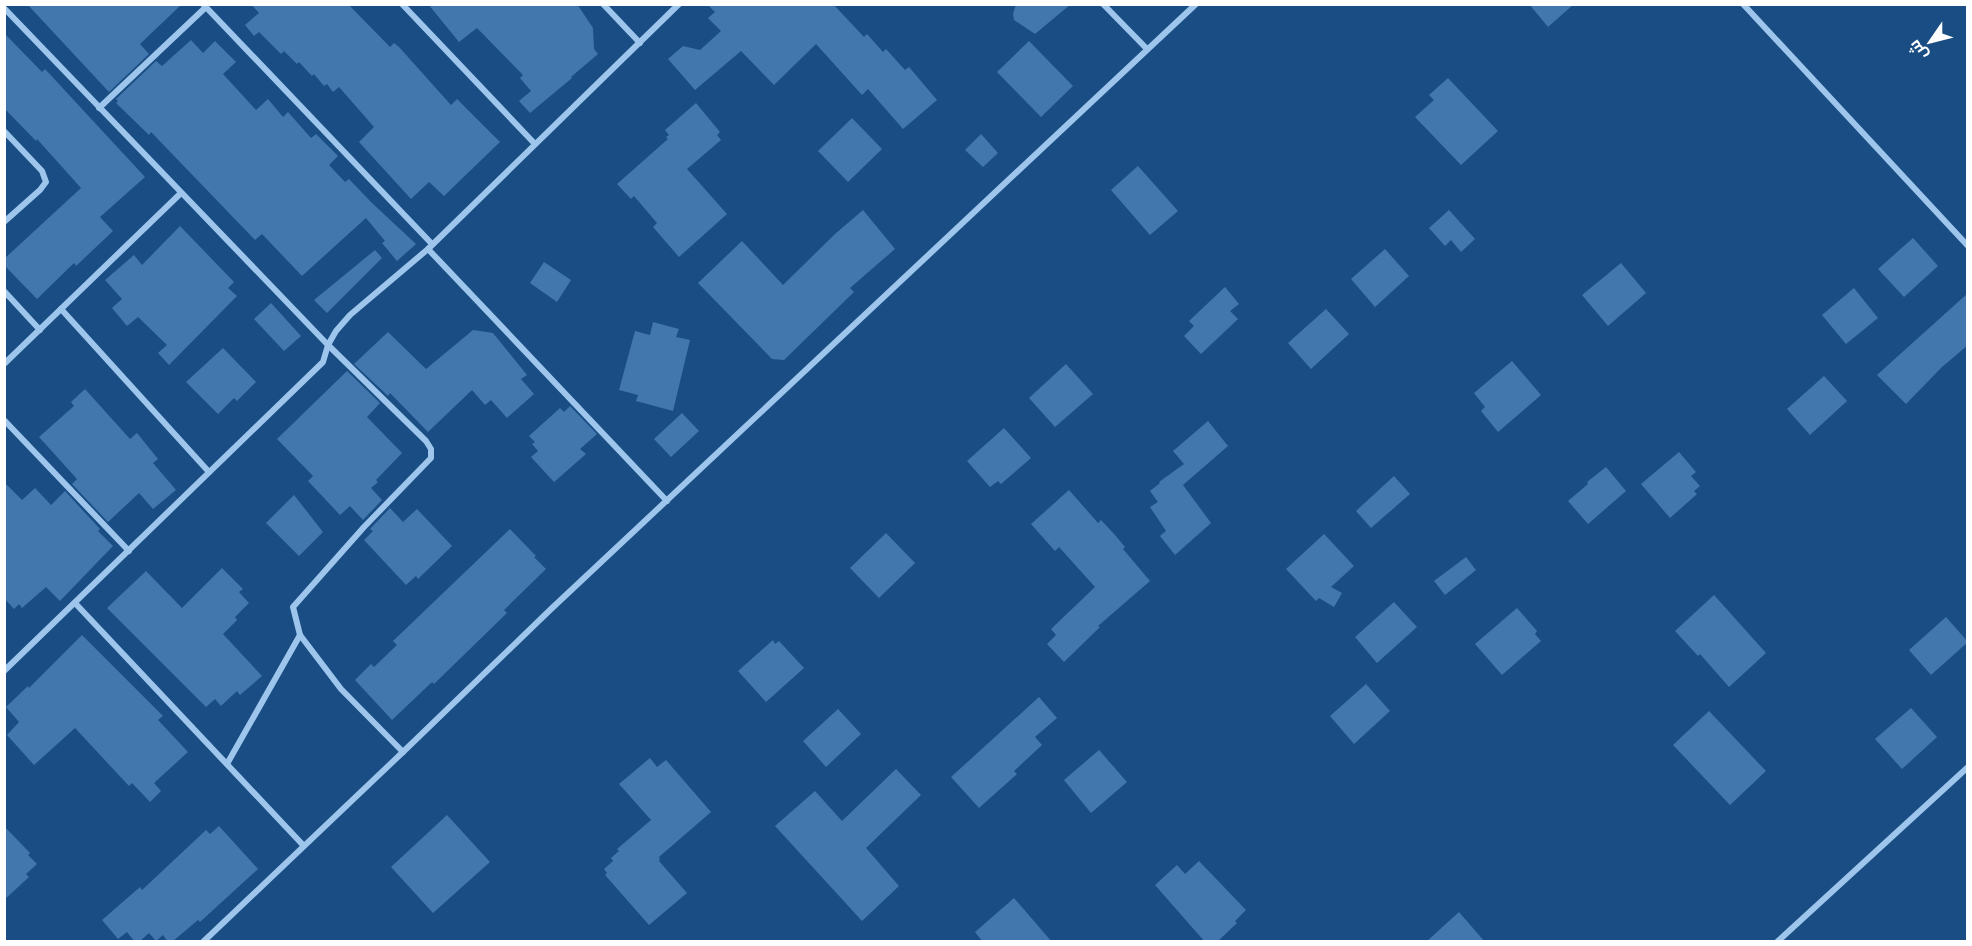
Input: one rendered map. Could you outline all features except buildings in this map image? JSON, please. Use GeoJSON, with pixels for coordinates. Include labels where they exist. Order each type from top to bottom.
{"type":"FeatureCollection","features":[{"type":"Feature","properties":{"kind":"street"},"geometry":{"type":"LineString","coordinates":[[402,4],[535,144]]}},
{"type":"Feature","properties":{"kind":"street"},"geometry":{"type":"LineString","coordinates":[[603,4],[640,42]]}},
{"type":"Feature","properties":{"kind":"street"},"geometry":{"type":"LineString","coordinates":[[4,671],[323,362],[328,345],[336,331],[351,315],[430,247],[679,4]]}},
{"type":"Feature","properties":{"kind":"street"},"geometry":{"type":"LineString","coordinates":[[1102,4],[1147,49]]}},
{"type":"Feature","properties":{"kind":"street"},"geometry":{"type":"LineString","coordinates":[[203,942],[541,618],[1196,4]]}},
{"type":"Feature","properties":{"kind":"street"},"geometry":{"type":"LineString","coordinates":[[1743,4],[1968,246]]}},
{"type":"Feature","properties":{"kind":"street"},"geometry":{"type":"LineString","coordinates":[[99,108],[204,6],[667,501]]}},
{"type":"Feature","properties":{"kind":"street"},"geometry":{"type":"LineString","coordinates":[[4,8],[328,345],[426,441],[431,449],[431,458],[364,527],[293,607],[300,635],[340,688],[403,752]]}},
{"type":"Feature","properties":{"kind":"street"},"geometry":{"type":"LineString","coordinates":[[4,131],[42,171],[46,182],[4,222]]}},
{"type":"Feature","properties":{"kind":"street"},"geometry":{"type":"LineString","coordinates":[[4,364],[181,193]]}},
{"type":"Feature","properties":{"kind":"street"},"geometry":{"type":"LineString","coordinates":[[4,291],[40,330]]}},
{"type":"Feature","properties":{"kind":"street"},"geometry":{"type":"LineString","coordinates":[[61,309],[209,472]]}},
{"type":"Feature","properties":{"kind":"street"},"geometry":{"type":"LineString","coordinates":[[4,420],[129,550]]}},
{"type":"Feature","properties":{"kind":"street"},"geometry":{"type":"LineString","coordinates":[[75,603],[303,845]]}},
{"type":"Feature","properties":{"kind":"street"},"geometry":{"type":"LineString","coordinates":[[227,764],[300,635]]}},
{"type":"Feature","properties":{"kind":"street"},"geometry":{"type":"LineString","coordinates":[[1778,942],[1968,767]]}}]}
